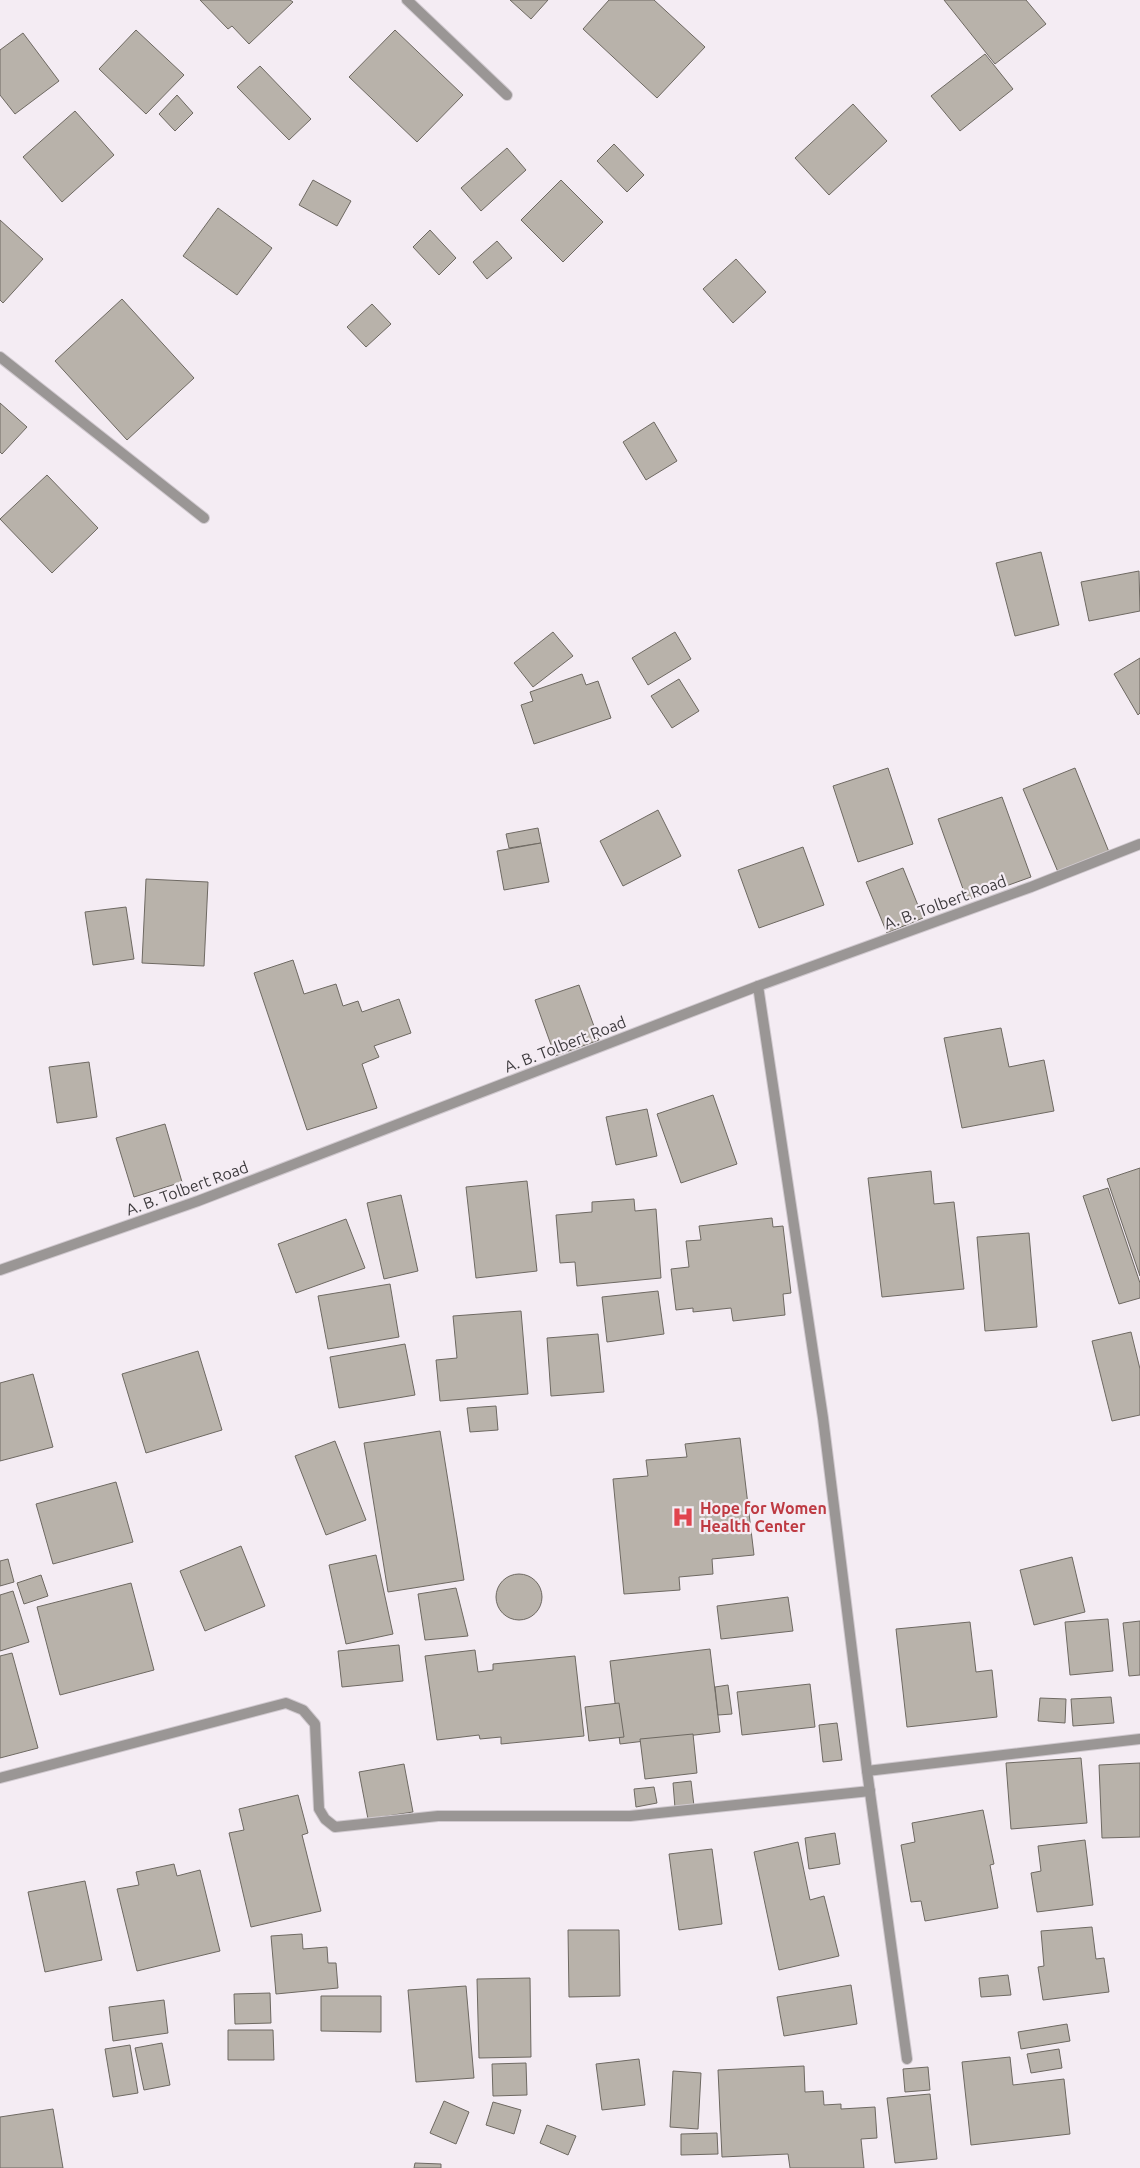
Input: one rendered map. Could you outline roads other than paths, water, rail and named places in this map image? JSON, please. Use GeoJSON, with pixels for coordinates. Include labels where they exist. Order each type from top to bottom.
{"type":"FeatureCollection","features":[{"type":"Feature","properties":{"kind":"street"},"geometry":{"type":"LineString","coordinates":[[407,0],[507,95]]}},
{"type":"Feature","properties":{"kind":"street"},"geometry":{"type":"LineString","coordinates":[[0,357],[204,518]]}},
{"type":"Feature","properties":{"kind":"street","name":"A. B. Tolbert Road"},"geometry":{"type":"LineString","coordinates":[[0,1270],[198,1201],[758,986],[1031,887],[1140,844]]}},
{"type":"Feature","properties":{"kind":"street"},"geometry":{"type":"LineString","coordinates":[[758,986],[823,1418],[867,1772],[907,2059]]}},
{"type":"Feature","properties":{"kind":"street"},"geometry":{"type":"LineString","coordinates":[[0,1778],[286,1703],[303,1710],[315,1724],[319,1810],[325,1819],[335,1827],[438,1816],[630,1816],[870,1791]]}},
{"type":"Feature","properties":{"kind":"street"},"geometry":{"type":"LineString","coordinates":[[867,1772],[1140,1739]]}},
{"type":"Feature","properties":{"kind":"place","name":"Hope for Women Health Center"},"geometry":{"type":"Point","coordinates":[683,1517]}}]}
